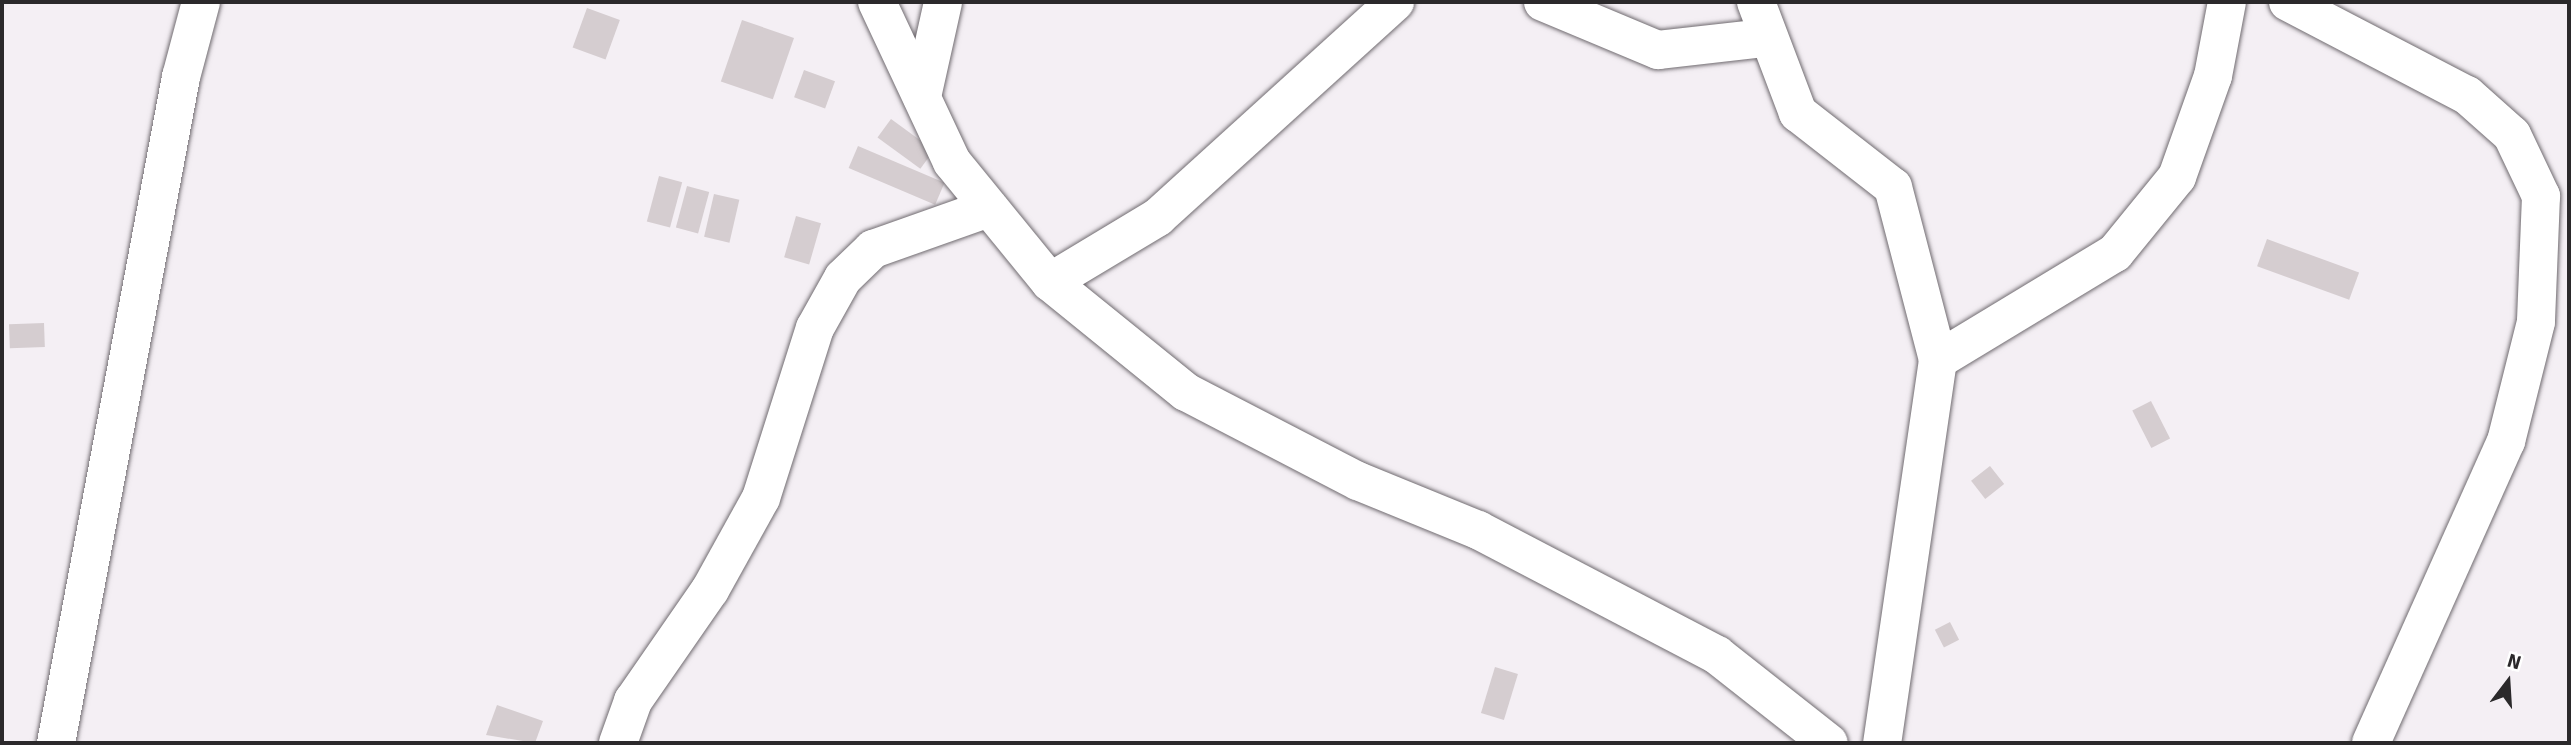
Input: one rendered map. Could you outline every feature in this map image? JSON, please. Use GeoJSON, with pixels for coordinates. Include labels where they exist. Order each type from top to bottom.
{"type":"FeatureCollection","features":[{"type":"Feature","properties":{"kind":"street"},"geometry":{"type":"LineString","coordinates":[[56,743],[181,77],[201,2]]}},
{"type":"Feature","properties":{"kind":"street"},"geometry":{"type":"LineString","coordinates":[[877,2],[951,162],[1050,282],[1186,392],[1358,481],[1478,530],[1717,655],[1829,743]]}},
{"type":"Feature","properties":{"kind":"street"},"geometry":{"type":"LineString","coordinates":[[922,97],[943,2]]}},
{"type":"Feature","properties":{"kind":"street"},"geometry":{"type":"LineString","coordinates":[[1050,282],[1158,217],[1395,2]]}},
{"type":"Feature","properties":{"kind":"street"},"geometry":{"type":"LineString","coordinates":[[1543,2],[1658,50],[1765,38]]}},
{"type":"Feature","properties":{"kind":"street"},"geometry":{"type":"LineString","coordinates":[[1756,2],[1765,38],[1798,113],[1894,187],[1938,360],[1882,743]]}},
{"type":"Feature","properties":{"kind":"street"},"geometry":{"type":"LineString","coordinates":[[1938,360],[2115,253],[2176,177],[2213,76],[2227,2]]}},
{"type":"Feature","properties":{"kind":"street"},"geometry":{"type":"LineString","coordinates":[[2288,2],[2467,95],[2512,135],[2541,196],[2536,322],[2506,441],[2371,743]]}},
{"type":"Feature","properties":{"kind":"street"},"geometry":{"type":"LineString","coordinates":[[618,743],[633,701],[710,590],[761,498],[815,328],[842,278],[873,249],[989,208]]}},
{"type":"Feature","properties":{"kind":"building"},"geometry":{"type":"Polygon","coordinates":[[[587,8],[620,20],[606,59],[573,47],[587,8]]]}},
{"type":"Feature","properties":{"kind":"building"},"geometry":{"type":"Polygon","coordinates":[[[742,20],[794,38],[773,99],[721,81],[742,20]]]}},
{"type":"Feature","properties":{"kind":"building"},"geometry":{"type":"Polygon","coordinates":[[[804,70],[835,81],[825,109],[794,97],[804,70]]]}},
{"type":"Feature","properties":{"kind":"building"},"geometry":{"type":"Polygon","coordinates":[[[891,119],[934,150],[920,169],[877,138],[891,119]]]}},
{"type":"Feature","properties":{"kind":"building"},"geometry":{"type":"Polygon","coordinates":[[[858,146],[945,183],[935,205],[849,168],[858,146]]]}},
{"type":"Feature","properties":{"kind":"building"},"geometry":{"type":"Polygon","coordinates":[[[659,176],[682,182],[670,228],[647,221],[659,176]]]}},
{"type":"Feature","properties":{"kind":"building"},"geometry":{"type":"Polygon","coordinates":[[[687,186],[709,192],[698,233],[676,228],[687,186]]]}},
{"type":"Feature","properties":{"kind":"building"},"geometry":{"type":"Polygon","coordinates":[[[714,194],[739,200],[729,243],[704,237],[714,194]]]}},
{"type":"Feature","properties":{"kind":"building"},"geometry":{"type":"Polygon","coordinates":[[[796,216],[821,223],[809,265],[784,257],[796,216]]]}},
{"type":"Feature","properties":{"kind":"building"},"geometry":{"type":"Polygon","coordinates":[[[2267,239],[2359,273],[2349,300],[2257,266],[2267,239]]]}},
{"type":"Feature","properties":{"kind":"building"},"geometry":{"type":"Polygon","coordinates":[[[44,323],[45,347],[10,348],[9,324],[44,323]]]}},
{"type":"Feature","properties":{"kind":"building"},"geometry":{"type":"Polygon","coordinates":[[[2151,401],[2170,438],[2151,448],[2132,411],[2151,401]]]}},
{"type":"Feature","properties":{"kind":"building"},"geometry":{"type":"Polygon","coordinates":[[[1990,466],[2004,484],[1985,499],[1971,481],[1990,466]]]}},
{"type":"Feature","properties":{"kind":"building"},"geometry":{"type":"Polygon","coordinates":[[[1950,622],[1959,640],[1944,648],[1935,630],[1950,622]]]}},
{"type":"Feature","properties":{"kind":"building"},"geometry":{"type":"Polygon","coordinates":[[[1495,667],[1518,674],[1504,720],[1481,713],[1495,667]]]}},
{"type":"Feature","properties":{"kind":"building"},"geometry":{"type":"Polygon","coordinates":[[[497,705],[543,721],[535,743],[486,735],[497,705]]]}}]}
